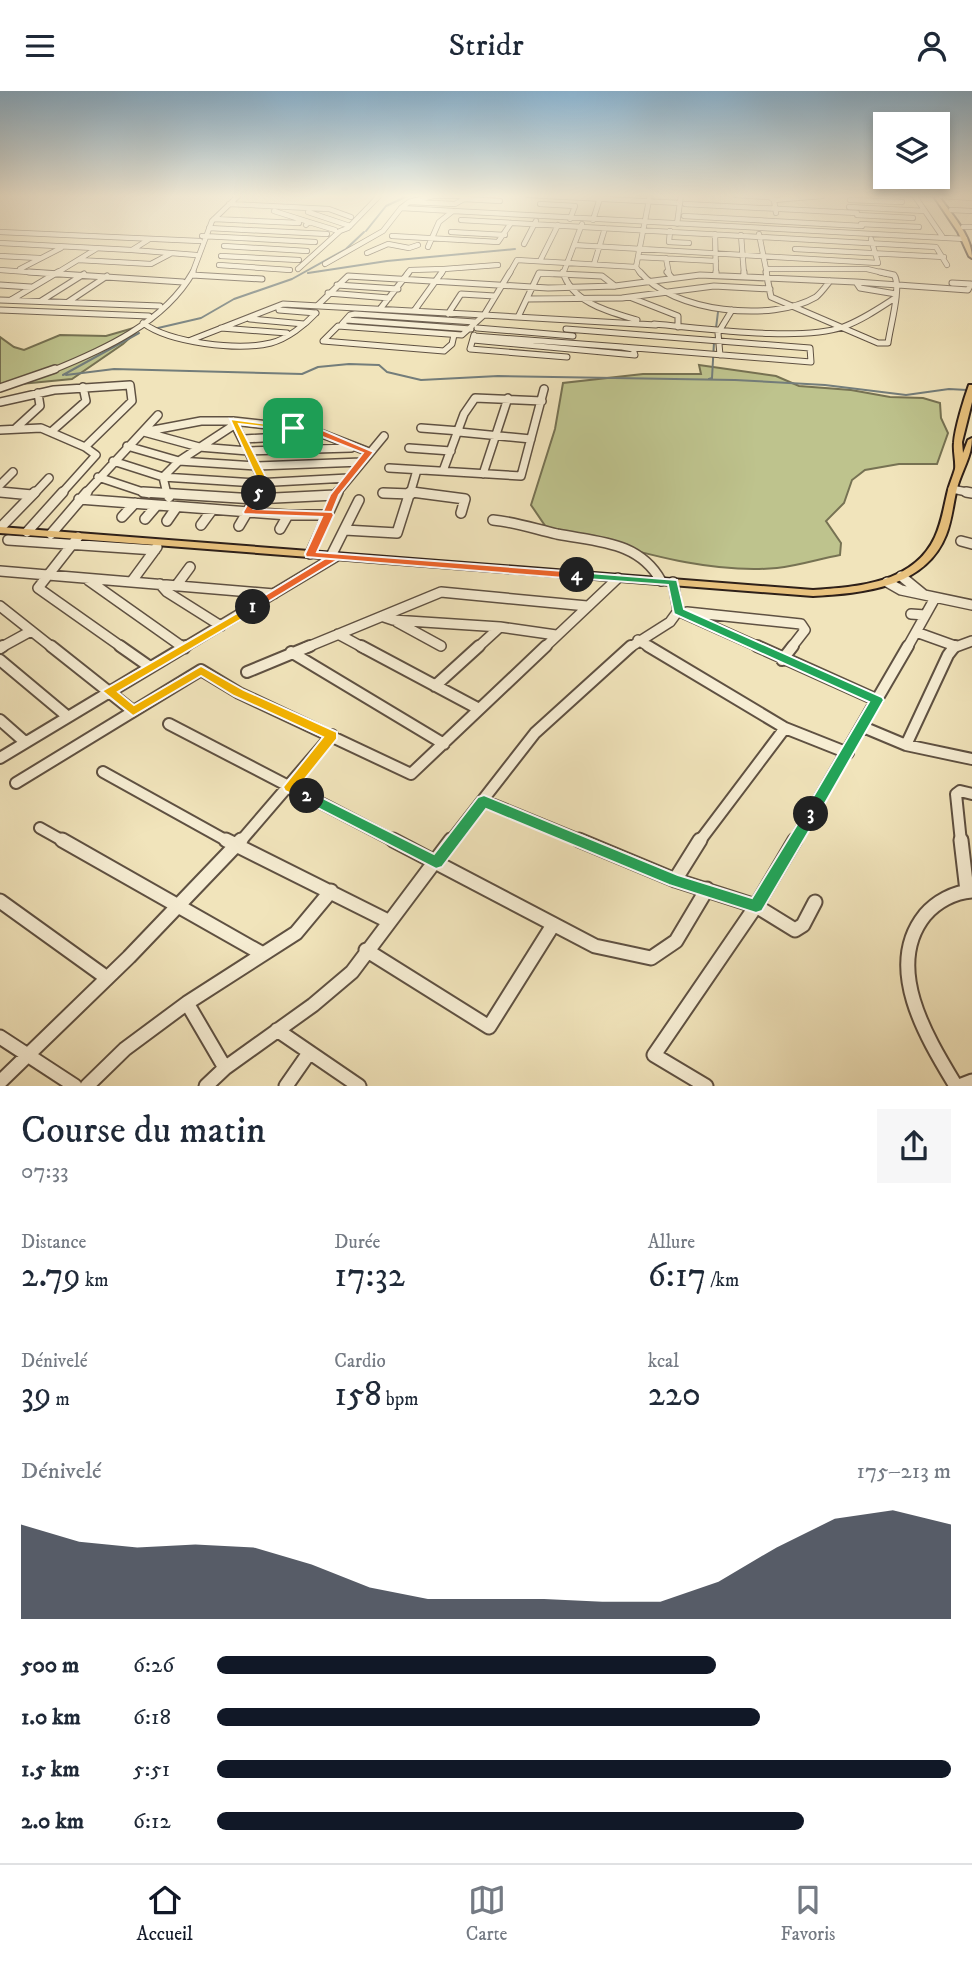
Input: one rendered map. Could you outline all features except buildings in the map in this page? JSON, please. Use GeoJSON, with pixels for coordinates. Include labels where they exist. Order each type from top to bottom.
{"type":"FeatureCollection","features":[{"type":"Feature","properties":{"kind":"main road"},"geometry":{"type":"LineString","coordinates":[[959,466],[958,442],[972,387]]}},
{"type":"Feature","properties":{"kind":"main road"},"geometry":{"type":"LineString","coordinates":[[0,529],[51,534],[75,541],[310,554],[813,593],[842,591],[887,583],[925,560],[937,544],[959,466],[972,440]]}},
{"type":"Feature","properties":{"kind":"street"},"geometry":{"type":"LineString","coordinates":[[19,270],[71,241]]}},
{"type":"Feature","properties":{"kind":"street"},"geometry":{"type":"LineString","coordinates":[[132,250],[146,241]]}},
{"type":"Feature","properties":{"kind":"street"},"geometry":{"type":"LineString","coordinates":[[0,387],[61,366],[124,334],[149,316],[183,282],[202,241]]}},
{"type":"Feature","properties":{"kind":"street"},"geometry":{"type":"LineString","coordinates":[[0,387],[64,367],[143,323],[173,297],[192,275],[202,241]]}},
{"type":"Feature","properties":{"kind":"street"},"geometry":{"type":"LineString","coordinates":[[217,271],[225,241]]}},
{"type":"Feature","properties":{"kind":"street"},"geometry":{"type":"LineString","coordinates":[[305,241],[315,242]]}},
{"type":"Feature","properties":{"kind":"street"},"geometry":{"type":"LineString","coordinates":[[298,269],[328,241]]}},
{"type":"Feature","properties":{"kind":"street"},"geometry":{"type":"LineString","coordinates":[[325,264],[365,241]]}},
{"type":"Feature","properties":{"kind":"street"},"geometry":{"type":"LineString","coordinates":[[400,241],[435,248]]}},
{"type":"Feature","properties":{"kind":"street"},"geometry":{"type":"LineString","coordinates":[[428,247],[431,241]]}},
{"type":"Feature","properties":{"kind":"street"},"geometry":{"type":"LineString","coordinates":[[540,261],[550,241]]}},
{"type":"Feature","properties":{"kind":"street"},"geometry":{"type":"LineString","coordinates":[[576,241],[563,273],[571,288],[587,300],[616,314],[656,325]]}},
{"type":"Feature","properties":{"kind":"street"},"geometry":{"type":"LineString","coordinates":[[594,264],[601,241]]}},
{"type":"Feature","properties":{"kind":"street"},"geometry":{"type":"LineString","coordinates":[[641,241],[636,267],[646,283],[662,293],[694,304],[732,310],[788,306],[823,292],[830,281]]}},
{"type":"Feature","properties":{"kind":"street"},"geometry":{"type":"LineString","coordinates":[[669,241],[689,243],[689,251]]}},
{"type":"Feature","properties":{"kind":"street"},"geometry":{"type":"LineString","coordinates":[[715,241],[716,275]]}},
{"type":"Feature","properties":{"kind":"street"},"geometry":{"type":"LineString","coordinates":[[741,241],[744,277]]}},
{"type":"Feature","properties":{"kind":"street"},"geometry":{"type":"LineString","coordinates":[[761,241],[771,297],[878,343],[888,343],[899,284],[894,275],[879,270],[766,269]]}},
{"type":"Feature","properties":{"kind":"street"},"geometry":{"type":"LineString","coordinates":[[794,241],[796,258]]}},
{"type":"Feature","properties":{"kind":"street"},"geometry":{"type":"LineString","coordinates":[[861,241],[937,247],[947,265]]}},
{"type":"Feature","properties":{"kind":"street"},"geometry":{"type":"LineString","coordinates":[[0,242],[197,255]]}},
{"type":"Feature","properties":{"kind":"street"},"geometry":{"type":"LineString","coordinates":[[574,245],[878,263],[872,242]]}},
{"type":"Feature","properties":{"kind":"street"},"geometry":{"type":"LineString","coordinates":[[366,253],[385,245],[410,248],[418,245]]}},
{"type":"Feature","properties":{"kind":"street"},"geometry":{"type":"LineString","coordinates":[[224,246],[307,251]]}},
{"type":"Feature","properties":{"kind":"street"},"geometry":{"type":"LineString","coordinates":[[0,308],[96,249]]}},
{"type":"Feature","properties":{"kind":"street"},"geometry":{"type":"LineString","coordinates":[[795,249],[944,257]]}},
{"type":"Feature","properties":{"kind":"street"},"geometry":{"type":"LineString","coordinates":[[248,278],[280,250]]}},
{"type":"Feature","properties":{"kind":"street"},"geometry":{"type":"LineString","coordinates":[[78,260],[155,264],[170,254]]}},
{"type":"Feature","properties":{"kind":"street"},"geometry":{"type":"LineString","coordinates":[[221,256],[299,260]]}},
{"type":"Feature","properties":{"kind":"street"},"geometry":{"type":"LineString","coordinates":[[638,257],[716,261]]}},
{"type":"Feature","properties":{"kind":"street"},"geometry":{"type":"LineString","coordinates":[[0,258],[41,258]]}},
{"type":"Feature","properties":{"kind":"street"},"geometry":{"type":"LineString","coordinates":[[666,258],[666,270],[672,278]]}},
{"type":"Feature","properties":{"kind":"street"},"geometry":{"type":"LineString","coordinates":[[567,357],[470,349],[477,326],[515,260],[636,267]]}},
{"type":"Feature","properties":{"kind":"street"},"geometry":{"type":"LineString","coordinates":[[691,260],[691,268]]}},
{"type":"Feature","properties":{"kind":"street"},"geometry":{"type":"LineString","coordinates":[[134,278],[131,275],[146,264]]}},
{"type":"Feature","properties":{"kind":"street"},"geometry":{"type":"LineString","coordinates":[[380,309],[413,270],[498,265]]}},
{"type":"Feature","properties":{"kind":"street"},"geometry":{"type":"LineString","coordinates":[[448,314],[477,267]]}},
{"type":"Feature","properties":{"kind":"street"},"geometry":{"type":"LineString","coordinates":[[192,275],[260,268],[290,270]]}},
{"type":"Feature","properties":{"kind":"street"},"geometry":{"type":"LineString","coordinates":[[0,269],[183,282]]}},
{"type":"Feature","properties":{"kind":"street"},"geometry":{"type":"LineString","coordinates":[[414,311],[444,269]]}},
{"type":"Feature","properties":{"kind":"street"},"geometry":{"type":"LineString","coordinates":[[217,271],[254,273]]}},
{"type":"Feature","properties":{"kind":"street"},"geometry":{"type":"LineString","coordinates":[[217,271],[262,279]]}},
{"type":"Feature","properties":{"kind":"street"},"geometry":{"type":"LineString","coordinates":[[519,315],[539,272],[605,277],[615,286]]}},
{"type":"Feature","properties":{"kind":"street"},"geometry":{"type":"LineString","coordinates":[[41,302],[84,274]]}},
{"type":"Feature","properties":{"kind":"street"},"geometry":{"type":"LineString","coordinates":[[317,305],[346,276],[532,288],[615,286],[716,275],[899,284],[968,291],[971,284],[953,283]]}},
{"type":"Feature","properties":{"kind":"street"},"geometry":{"type":"LineString","coordinates":[[67,302],[107,276]]}},
{"type":"Feature","properties":{"kind":"street"},"geometry":{"type":"LineString","coordinates":[[856,282],[860,288],[896,296]]}},
{"type":"Feature","properties":{"kind":"street"},"geometry":{"type":"LineString","coordinates":[[0,285],[33,287]]}},
{"type":"Feature","properties":{"kind":"street"},"geometry":{"type":"LineString","coordinates":[[337,285],[398,289]]}},
{"type":"Feature","properties":{"kind":"street"},"geometry":{"type":"LineString","coordinates":[[527,299],[587,300],[714,286],[770,289]]}},
{"type":"Feature","properties":{"kind":"street"},"geometry":{"type":"LineString","coordinates":[[328,293],[389,298]]}},
{"type":"Feature","properties":{"kind":"street"},"geometry":{"type":"LineString","coordinates":[[461,294],[495,296]]}},
{"type":"Feature","properties":{"kind":"street"},"geometry":{"type":"LineString","coordinates":[[346,323],[454,335],[467,334],[477,326],[519,315],[786,332],[840,328],[883,308],[896,296]]}},
{"type":"Feature","properties":{"kind":"street"},"geometry":{"type":"LineString","coordinates":[[630,297],[678,316],[678,327]]}},
{"type":"Feature","properties":{"kind":"street"},"geometry":{"type":"LineString","coordinates":[[0,300],[160,306]]}},
{"type":"Feature","properties":{"kind":"street"},"geometry":{"type":"LineString","coordinates":[[92,313],[102,303]]}},
{"type":"Feature","properties":{"kind":"street"},"geometry":{"type":"LineString","coordinates":[[191,340],[283,304],[448,314],[477,326],[635,355],[633,349],[622,347]]}},
{"type":"Feature","properties":{"kind":"street"},"geometry":{"type":"LineString","coordinates":[[0,308],[149,316]]}},
{"type":"Feature","properties":{"kind":"street"},"geometry":{"type":"LineString","coordinates":[[143,323],[153,331],[210,344],[267,343],[304,324],[317,313],[271,309]]}},
{"type":"Feature","properties":{"kind":"street"},"geometry":{"type":"LineString","coordinates":[[720,355],[717,340],[719,329],[732,310]]}},
{"type":"Feature","properties":{"kind":"street"},"geometry":{"type":"LineString","coordinates":[[245,318],[304,324]]}},
{"type":"Feature","properties":{"kind":"street"},"geometry":{"type":"LineString","coordinates":[[454,335],[452,344],[444,351],[323,341],[338,326],[346,323],[477,326],[566,329],[810,348],[811,362],[576,343],[477,326]]}},
{"type":"Feature","properties":{"kind":"street"},"geometry":{"type":"LineString","coordinates":[[477,326],[573,336]]}},
{"type":"Feature","properties":{"kind":"street"},"geometry":{"type":"LineString","coordinates":[[219,328],[288,333]]}},
{"type":"Feature","properties":{"kind":"street"},"geometry":{"type":"LineString","coordinates":[[566,329],[576,343]]}},
{"type":"Feature","properties":{"kind":"street"},"geometry":{"type":"LineString","coordinates":[[0,403],[38,393],[130,385],[132,398],[129,404],[86,447]]}},
{"type":"Feature","properties":{"kind":"street"},"geometry":{"type":"LineString","coordinates":[[51,432],[86,401],[83,387]]}},
{"type":"Feature","properties":{"kind":"street"},"geometry":{"type":"LineString","coordinates":[[389,468],[521,475],[544,389]]}},
{"type":"Feature","properties":{"kind":"street"},"geometry":{"type":"LineString","coordinates":[[16,428],[40,405],[38,393]]}},
{"type":"Feature","properties":{"kind":"street"},"geometry":{"type":"LineString","coordinates":[[443,471],[460,431],[464,414],[475,398],[542,401]]}},
{"type":"Feature","properties":{"kind":"street"},"geometry":{"type":"LineString","coordinates":[[483,474],[508,398]]}},
{"type":"Feature","properties":{"kind":"street"},"geometry":{"type":"LineString","coordinates":[[51,534],[98,477],[158,415]]}},
{"type":"Feature","properties":{"kind":"street"},"geometry":{"type":"LineString","coordinates":[[143,432],[201,421],[306,429],[369,452]]}},
{"type":"Feature","properties":{"kind":"street"},"geometry":{"type":"LineString","coordinates":[[233,423],[244,439],[264,483]]}},
{"type":"Feature","properties":{"kind":"street"},"geometry":{"type":"LineString","coordinates":[[163,477],[179,461],[233,423]]}},
{"type":"Feature","properties":{"kind":"street"},"geometry":{"type":"LineString","coordinates":[[0,430],[30,427],[51,432],[95,453],[95,457],[27,531]]}},
{"type":"Feature","properties":{"kind":"street"},"geometry":{"type":"LineString","coordinates":[[421,428],[531,439]]}},
{"type":"Feature","properties":{"kind":"street"},"geometry":{"type":"LineString","coordinates":[[143,432],[200,447],[248,451],[358,448]]}},
{"type":"Feature","properties":{"kind":"street"},"geometry":{"type":"LineString","coordinates":[[244,439],[325,434]]}},
{"type":"Feature","properties":{"kind":"street"},"geometry":{"type":"LineString","coordinates":[[310,554],[335,495],[384,436]]}},
{"type":"Feature","properties":{"kind":"street"},"geometry":{"type":"LineString","coordinates":[[127,446],[179,461],[257,466],[362,462]]}},
{"type":"Feature","properties":{"kind":"street"},"geometry":{"type":"LineString","coordinates":[[409,448],[452,451]]}},
{"type":"Feature","properties":{"kind":"street"},"geometry":{"type":"LineString","coordinates":[[113,461],[163,477],[264,483],[348,478]]}},
{"type":"Feature","properties":{"kind":"street"},"geometry":{"type":"LineString","coordinates":[[345,530],[397,533],[412,493],[417,470]]}},
{"type":"Feature","properties":{"kind":"street"},"geometry":{"type":"LineString","coordinates":[[0,485],[13,473]]}},
{"type":"Feature","properties":{"kind":"street"},"geometry":{"type":"LineString","coordinates":[[98,477],[142,493],[166,495],[255,499],[335,495]]}},
{"type":"Feature","properties":{"kind":"street"},"geometry":{"type":"LineString","coordinates":[[145,519],[169,498],[163,477]]}},
{"type":"Feature","properties":{"kind":"street"},"geometry":{"type":"LineString","coordinates":[[0,529],[49,478]]}},
{"type":"Feature","properties":{"kind":"street"},"geometry":{"type":"LineString","coordinates":[[239,526],[264,483]]}},
{"type":"Feature","properties":{"kind":"street"},"geometry":{"type":"LineString","coordinates":[[952,489],[972,493]]}},
{"type":"Feature","properties":{"kind":"street"},"geometry":{"type":"LineString","coordinates":[[0,492],[32,495]]}},
{"type":"Feature","properties":{"kind":"street"},"geometry":{"type":"LineString","coordinates":[[383,493],[412,493],[465,499],[461,513]]}},
{"type":"Feature","properties":{"kind":"street"},"geometry":{"type":"LineString","coordinates":[[79,499],[288,515],[328,515]]}},
{"type":"Feature","properties":{"kind":"street"},"geometry":{"type":"LineString","coordinates":[[0,758],[108,691],[275,595],[333,556],[359,500]]}},
{"type":"Feature","properties":{"kind":"street"},"geometry":{"type":"LineString","coordinates":[[122,517],[135,503]]}},
{"type":"Feature","properties":{"kind":"street"},"geometry":{"type":"LineString","coordinates":[[166,521],[176,507]]}},
{"type":"Feature","properties":{"kind":"street"},"geometry":{"type":"LineString","coordinates":[[201,524],[212,510]]}},
{"type":"Feature","properties":{"kind":"street"},"geometry":{"type":"LineString","coordinates":[[515,521],[520,510]]}},
{"type":"Feature","properties":{"kind":"street"},"geometry":{"type":"LineString","coordinates":[[280,529],[288,515]]}},
{"type":"Feature","properties":{"kind":"street"},"geometry":{"type":"LineString","coordinates":[[492,520],[515,521],[535,529],[625,548],[656,568],[667,582],[678,611],[782,660],[877,700]]}},
{"type":"Feature","properties":{"kind":"street"},"geometry":{"type":"LineString","coordinates":[[8,540],[75,541]]}},
{"type":"Feature","properties":{"kind":"street"},"geometry":{"type":"LineString","coordinates":[[75,541],[37,585],[150,667]]}},
{"type":"Feature","properties":{"kind":"street"},"geometry":{"type":"LineString","coordinates":[[961,541],[972,544]]}},
{"type":"Feature","properties":{"kind":"street"},"geometry":{"type":"LineString","coordinates":[[132,581],[157,547]]}},
{"type":"Feature","properties":{"kind":"street"},"geometry":{"type":"LineString","coordinates":[[176,586],[190,567]]}},
{"type":"Feature","properties":{"kind":"street"},"geometry":{"type":"LineString","coordinates":[[0,571],[275,595]]}},
{"type":"Feature","properties":{"kind":"street"},"geometry":{"type":"LineString","coordinates":[[901,576],[924,595]]}},
{"type":"Feature","properties":{"kind":"street"},"geometry":{"type":"LineString","coordinates":[[16,783],[201,670],[239,693],[411,774],[618,578]]}},
{"type":"Feature","properties":{"kind":"street"},"geometry":{"type":"LineString","coordinates":[[87,579],[184,648]]}},
{"type":"Feature","properties":{"kind":"street"},"geometry":{"type":"LineString","coordinates":[[887,583],[901,590],[972,605]]}},
{"type":"Feature","properties":{"kind":"street"},"geometry":{"type":"LineString","coordinates":[[160,584],[167,592],[221,626]]}},
{"type":"Feature","properties":{"kind":"street"},"geometry":{"type":"LineString","coordinates":[[247,672],[338,634],[388,618],[441,592],[587,605]]}},
{"type":"Feature","properties":{"kind":"street"},"geometry":{"type":"LineString","coordinates":[[706,1086],[654,1055],[756,906],[848,753],[915,629],[935,598]]}},
{"type":"Feature","properties":{"kind":"street"},"geometry":{"type":"LineString","coordinates":[[0,606],[133,711]]}},
{"type":"Feature","properties":{"kind":"street"},"geometry":{"type":"LineString","coordinates":[[206,1086],[225,1068],[333,989],[352,972],[388,921],[535,733],[638,641],[670,622],[678,611]]}},
{"type":"Feature","properties":{"kind":"street"},"geometry":{"type":"LineString","coordinates":[[678,611],[801,624],[805,630],[782,660]]}},
{"type":"Feature","properties":{"kind":"street"},"geometry":{"type":"LineString","coordinates":[[911,614],[925,615]]}},
{"type":"Feature","properties":{"kind":"street"},"geometry":{"type":"LineString","coordinates":[[388,618],[500,627],[555,635]]}},
{"type":"Feature","properties":{"kind":"street"},"geometry":{"type":"LineString","coordinates":[[388,618],[441,646]]}},
{"type":"Feature","properties":{"kind":"street"},"geometry":{"type":"LineString","coordinates":[[435,686],[500,627]]}},
{"type":"Feature","properties":{"kind":"street"},"geometry":{"type":"LineString","coordinates":[[915,629],[955,646]]}},
{"type":"Feature","properties":{"kind":"street"},"geometry":{"type":"LineString","coordinates":[[0,648],[32,631]]}},
{"type":"Feature","properties":{"kind":"street"},"geometry":{"type":"LineString","coordinates":[[338,634],[479,709]]}},
{"type":"Feature","properties":{"kind":"street"},"geometry":{"type":"LineString","coordinates":[[638,641],[785,728],[848,753]]}},
{"type":"Feature","properties":{"kind":"street"},"geometry":{"type":"LineString","coordinates":[[906,745],[948,655],[955,646],[972,641]]}},
{"type":"Feature","properties":{"kind":"street"},"geometry":{"type":"LineString","coordinates":[[291,652],[444,744]]}},
{"type":"Feature","properties":{"kind":"street"},"geometry":{"type":"LineString","coordinates":[[0,660],[67,716]]}},
{"type":"Feature","properties":{"kind":"street"},"geometry":{"type":"LineString","coordinates":[[0,720],[25,742]]}},
{"type":"Feature","properties":{"kind":"street"},"geometry":{"type":"LineString","coordinates":[[169,724],[595,946],[651,958],[676,941],[707,889]]}},
{"type":"Feature","properties":{"kind":"street"},"geometry":{"type":"LineString","coordinates":[[863,727],[906,745],[972,759]]}},
{"type":"Feature","properties":{"kind":"street"},"geometry":{"type":"LineString","coordinates":[[675,880],[698,843],[785,728]]}},
{"type":"Feature","properties":{"kind":"street"},"geometry":{"type":"LineString","coordinates":[[0,1082],[178,907],[291,787],[332,735]]}},
{"type":"Feature","properties":{"kind":"street"},"geometry":{"type":"LineString","coordinates":[[103,772],[236,846],[388,921]]}},
{"type":"Feature","properties":{"kind":"street"},"geometry":{"type":"LineString","coordinates":[[972,794],[956,794],[969,891],[940,901],[921,917],[909,944],[906,971],[915,1006],[934,1051],[958,1086],[972,1081]]}},
{"type":"Feature","properties":{"kind":"street"},"geometry":{"type":"LineString","coordinates":[[484,801],[675,880],[756,906],[795,930],[803,925],[815,902]]}},
{"type":"Feature","properties":{"kind":"street"},"geometry":{"type":"LineString","coordinates":[[40,828],[261,953]]}},
{"type":"Feature","properties":{"kind":"street"},"geometry":{"type":"LineString","coordinates":[[87,1086],[125,1049],[187,1003],[296,933],[331,891]]}},
{"type":"Feature","properties":{"kind":"street"},"geometry":{"type":"LineString","coordinates":[[0,901],[107,978]]}},
{"type":"Feature","properties":{"kind":"street"},"geometry":{"type":"LineString","coordinates":[[366,950],[489,1027],[554,925]]}},
{"type":"Feature","properties":{"kind":"street"},"geometry":{"type":"LineString","coordinates":[[187,1003],[225,1068]]}},
{"type":"Feature","properties":{"kind":"street"},"geometry":{"type":"LineString","coordinates":[[277,1030],[359,1086]]}},
{"type":"Feature","properties":{"kind":"street"},"geometry":{"type":"LineString","coordinates":[[0,1037],[75,1086]]}},
{"type":"Feature","properties":{"kind":"street"},"geometry":{"type":"LineString","coordinates":[[286,1086],[309,1053]]}},
{"type":"Feature","properties":{"kind":"green space"},"geometry":{"type":"Polygon","coordinates":[[[144,325],[123,344],[72,379],[0,386],[0,337],[14,347],[24,350],[60,335],[106,336],[144,325]]]}},
{"type":"Feature","properties":{"kind":"green space"},"geometry":{"type":"Polygon","coordinates":[[[699,365],[776,376],[799,386],[851,390],[890,397],[923,398],[940,403],[941,418],[948,433],[937,464],[899,464],[865,470],[852,480],[844,503],[826,521],[841,543],[840,555],[777,568],[718,567],[660,557],[546,527],[531,505],[555,429],[563,383],[643,374],[701,374],[699,365]]]}},
{"type":"Feature","properties":{"kind":"waterway"},"geometry":{"type":"LineString","coordinates":[[158,328],[201,318],[234,299],[292,279],[346,249],[354,241]]}},
{"type":"Feature","properties":{"kind":"waterway"},"geometry":{"type":"LineString","coordinates":[[308,273],[387,261],[515,249]]}},
{"type":"Feature","properties":{"kind":"waterway"},"geometry":{"type":"LineString","coordinates":[[716,328],[718,312]]}},
{"type":"Feature","properties":{"kind":"waterway"},"geometry":{"type":"LineString","coordinates":[[63,375],[139,333]]}},
{"type":"Feature","properties":{"kind":"waterway"},"geometry":{"type":"LineString","coordinates":[[709,379],[712,378],[714,342]]}},
{"type":"Feature","properties":{"kind":"waterway"},"geometry":{"type":"LineString","coordinates":[[66,375],[114,369],[302,374],[318,367],[349,364],[379,365],[387,372],[421,380],[498,376],[735,380],[825,385],[906,395],[949,389],[967,390]]}},
{"type":"Feature","properties":{"kind":"route"},"geometry":{"type":"LineString","coordinates":[[293,428],[233,421],[264,483],[248,512],[328,515],[310,554],[673,582],[678,611],[782,660],[877,700],[756,906],[675,880],[484,801],[436,862],[291,787],[332,735],[239,693],[201,670],[133,711],[108,691],[275,595],[335,557],[310,554],[328,515],[335,495],[369,452],[317,431],[293,428]]}}]}
